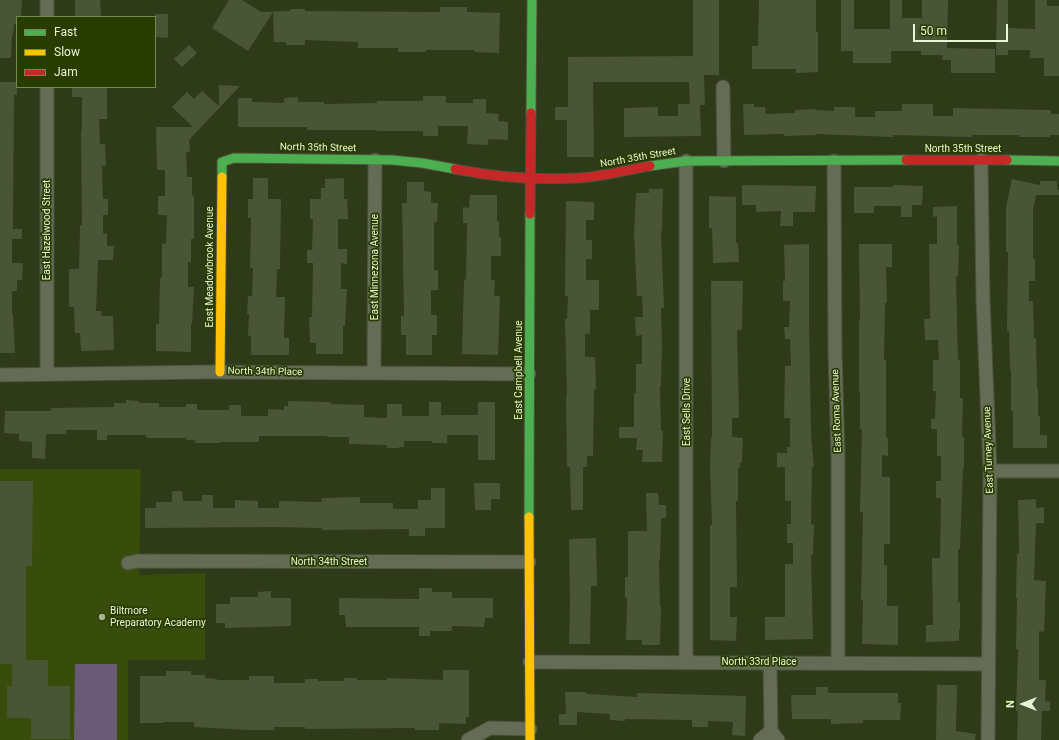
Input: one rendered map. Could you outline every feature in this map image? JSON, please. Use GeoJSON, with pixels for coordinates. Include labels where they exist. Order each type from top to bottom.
{"type":"FeatureCollection","features":[{"type":"Feature","properties":{"kind":"street"},"geometry":{"type":"LineString","coordinates":[[47,16],[48,0]]}},
{"type":"Feature","properties":{"kind":"street","name":"East Campbell Avenue"},"geometry":{"type":"LineString","coordinates":[[530,734],[529,374],[532,0]]}},
{"type":"Feature","properties":{"kind":"street"},"geometry":{"type":"LineString","coordinates":[[723,87],[724,161]]}},
{"type":"Feature","properties":{"kind":"street","name":"East Hazelwood Street"},"geometry":{"type":"LineString","coordinates":[[47,88],[47,374]]}},
{"type":"Feature","properties":{"kind":"street","name":"North 35th Street"},"geometry":{"type":"LineString","coordinates":[[222,162],[234,158],[422,162],[480,174],[578,178],[686,161],[1059,161]]}},
{"type":"Feature","properties":{"kind":"street","name":"East Minnezona Avenue"},"geometry":{"type":"LineString","coordinates":[[374,373],[375,160]]}},
{"type":"Feature","properties":{"kind":"street","name":"East Turney Avenue"},"geometry":{"type":"LineString","coordinates":[[981,160],[983,300],[990,471],[988,740]]}},
{"type":"Feature","properties":{"kind":"street","name":"East Sells Drive"},"geometry":{"type":"LineString","coordinates":[[686,161],[686,662]]}},
{"type":"Feature","properties":{"kind":"street","name":"East Roma Avenue"},"geometry":{"type":"LineString","coordinates":[[834,161],[835,351],[838,456],[838,662]]}},
{"type":"Feature","properties":{"kind":"street","name":"East Meadowbrook Avenue"},"geometry":{"type":"LineString","coordinates":[[220,372],[222,162]]}},
{"type":"Feature","properties":{"kind":"street","name":"North 34th Place"},"geometry":{"type":"LineString","coordinates":[[0,375],[220,372],[451,372],[529,374]]}},
{"type":"Feature","properties":{"kind":"street"},"geometry":{"type":"LineString","coordinates":[[990,471],[1059,471]]}},
{"type":"Feature","properties":{"kind":"street","name":"North 34th Street"},"geometry":{"type":"LineString","coordinates":[[128,563],[138,561],[529,562]]}},
{"type":"Feature","properties":{"kind":"street","name":"North 33rd Place"},"geometry":{"type":"LineString","coordinates":[[530,662],[838,662],[988,664]]}},
{"type":"Feature","properties":{"kind":"street"},"geometry":{"type":"LineString","coordinates":[[760,740],[774,736],[770,662]]}},
{"type":"Feature","properties":{"kind":"street"},"geometry":{"type":"LineString","coordinates":[[468,740],[482,736],[490,728],[530,734]]}},
{"type":"Feature","properties":{"kind":"shaded area","name":"Biltmore Preparatory Academy"},"geometry":{"type":"Polygon","coordinates":[[[0,469],[141,469],[139,575],[205,573],[205,660],[128,660],[128,740],[0,740],[0,469]]]}},
{"type":"Feature","properties":{"kind":"shaded area"},"geometry":{"type":"Polygon","coordinates":[[[75,664],[117,664],[117,740],[74,740],[75,664]]]}},
{"type":"Feature","properties":{"kind":"building"},"geometry":{"type":"Polygon","coordinates":[[[0,0],[22,0],[21,16],[16,16],[16,24],[14,24],[11,58],[0,58],[0,0]]]}},
{"type":"Feature","properties":{"kind":"building"},"geometry":{"type":"Polygon","coordinates":[[[75,0],[100,0],[101,16],[75,16],[75,0]]]}},
{"type":"Feature","properties":{"kind":"building"},"geometry":{"type":"Polygon","coordinates":[[[229,0],[242,0],[261,12],[305,9],[305,11],[440,12],[440,7],[467,7],[467,12],[500,13],[499,53],[474,52],[474,50],[426,50],[426,52],[398,52],[398,48],[358,48],[358,42],[305,40],[305,45],[286,45],[286,42],[274,42],[273,12],[248,51],[212,28],[229,0]]]}},
{"type":"Feature","properties":{"kind":"building"},"geometry":{"type":"Polygon","coordinates":[[[693,0],[719,0],[719,75],[704,75],[705,105],[700,105],[701,136],[624,137],[624,108],[658,107],[658,116],[678,116],[678,104],[690,104],[689,82],[593,82],[594,157],[567,157],[567,120],[555,120],[555,107],[568,107],[568,57],[693,56],[693,0]]]}},
{"type":"Feature","properties":{"kind":"building"},"geometry":{"type":"Polygon","coordinates":[[[759,0],[816,0],[818,72],[796,73],[796,69],[752,69],[752,46],[758,46],[759,0]]]}},
{"type":"Feature","properties":{"kind":"building"},"geometry":{"type":"Polygon","coordinates":[[[841,0],[854,0],[854,29],[890,29],[890,0],[902,0],[902,18],[922,18],[922,0],[948,0],[947,48],[995,49],[995,73],[951,73],[951,60],[942,60],[943,55],[921,55],[921,51],[891,51],[891,63],[853,63],[853,51],[841,51],[841,0]]]}},
{"type":"Feature","properties":{"kind":"building"},"geometry":{"type":"Polygon","coordinates":[[[997,0],[1008,0],[1008,28],[1035,29],[1035,0],[1047,0],[1047,6],[1059,6],[1059,76],[1044,76],[1044,58],[1030,58],[1030,50],[1008,50],[1008,55],[996,55],[997,0]]]}},
{"type":"Feature","properties":{"kind":"building"},"geometry":{"type":"Polygon","coordinates":[[[155,14],[168,14],[168,38],[156,37],[155,14]]]}},
{"type":"Feature","properties":{"kind":"building"},"geometry":{"type":"Polygon","coordinates":[[[189,45],[197,53],[182,67],[174,59],[189,45]]]}},
{"type":"Feature","properties":{"kind":"building"},"geometry":{"type":"Polygon","coordinates":[[[0,82],[16,82],[17,95],[14,95],[13,229],[22,229],[22,239],[12,239],[12,263],[23,263],[22,280],[17,280],[17,291],[12,291],[15,353],[0,353],[0,82]]]}},
{"type":"Feature","properties":{"kind":"building"},"geometry":{"type":"Polygon","coordinates":[[[219,85],[240,86],[189,140],[190,152],[186,152],[187,177],[192,177],[192,195],[194,196],[194,239],[191,239],[191,262],[188,262],[188,287],[194,287],[191,324],[191,352],[156,351],[156,324],[159,324],[160,278],[162,278],[162,243],[166,244],[167,215],[158,215],[158,196],[165,196],[165,170],[157,170],[156,127],[193,127],[172,107],[187,92],[194,99],[202,91],[219,106],[219,85]]]}},
{"type":"Feature","properties":{"kind":"building"},"geometry":{"type":"Polygon","coordinates":[[[72,88],[107,88],[107,119],[99,119],[100,144],[105,144],[106,166],[102,166],[103,199],[108,199],[108,215],[103,215],[103,233],[107,234],[107,246],[114,246],[113,260],[98,260],[96,311],[101,311],[102,316],[113,316],[114,350],[81,351],[80,333],[75,333],[74,307],[69,307],[69,269],[79,269],[80,225],[82,225],[82,97],[72,97],[72,88]]]}},
{"type":"Feature","properties":{"kind":"building"},"geometry":{"type":"Polygon","coordinates":[[[423,96],[446,96],[446,103],[473,103],[473,99],[486,99],[486,113],[499,114],[498,121],[508,122],[508,140],[488,139],[488,145],[467,144],[468,126],[438,126],[438,136],[423,136],[423,131],[307,130],[307,127],[238,127],[238,98],[252,98],[252,102],[284,103],[284,98],[298,97],[298,102],[324,102],[324,104],[377,103],[377,101],[423,101],[423,96]]]}},
{"type":"Feature","properties":{"kind":"building"},"geometry":{"type":"Polygon","coordinates":[[[743,104],[754,104],[754,107],[765,107],[766,114],[795,113],[795,110],[815,109],[834,111],[834,107],[855,107],[855,117],[875,117],[875,111],[902,111],[902,104],[933,104],[933,116],[953,116],[953,108],[1051,110],[1051,114],[1059,114],[1059,135],[1050,135],[1050,137],[1019,137],[1019,135],[972,135],[972,137],[893,135],[893,137],[816,134],[784,136],[784,134],[744,135],[743,104]]]}},
{"type":"Feature","properties":{"kind":"building"},"geometry":{"type":"Polygon","coordinates":[[[253,178],[268,178],[268,199],[281,199],[280,269],[277,269],[276,297],[285,297],[284,338],[289,338],[289,355],[251,355],[251,336],[248,336],[249,314],[247,314],[248,296],[252,296],[253,268],[250,268],[251,218],[248,218],[248,199],[253,199],[253,178]]]}},
{"type":"Feature","properties":{"kind":"building"},"geometry":{"type":"Polygon","coordinates":[[[344,178],[344,199],[347,199],[348,219],[338,219],[338,249],[347,249],[347,264],[341,263],[341,289],[347,289],[345,326],[343,326],[343,354],[316,354],[316,343],[310,343],[309,317],[312,317],[313,263],[307,263],[307,250],[312,250],[313,219],[310,219],[310,199],[321,199],[321,188],[325,188],[325,179],[344,178]]]}},
{"type":"Feature","properties":{"kind":"building"},"geometry":{"type":"Polygon","coordinates":[[[1012,179],[1040,185],[1040,181],[1057,181],[1057,189],[1059,190],[1059,195],[1036,195],[1033,210],[1033,259],[1035,259],[1035,281],[1029,281],[1029,301],[1033,301],[1034,338],[1036,338],[1038,416],[1040,416],[1040,435],[1047,435],[1047,448],[1013,448],[1013,411],[1011,411],[1009,331],[1007,331],[1008,252],[1006,252],[1006,207],[1012,179]]]}},
{"type":"Feature","properties":{"kind":"building"},"geometry":{"type":"Polygon","coordinates":[[[407,182],[424,182],[424,191],[431,192],[431,203],[438,203],[437,222],[434,222],[434,270],[438,270],[438,290],[431,290],[431,315],[437,315],[437,335],[432,335],[432,355],[406,355],[406,335],[401,335],[401,316],[404,316],[402,203],[407,203],[407,182]]]}},
{"type":"Feature","properties":{"kind":"building"},"geometry":{"type":"Polygon","coordinates":[[[742,185],[816,186],[815,212],[793,212],[793,226],[780,226],[781,211],[756,212],[756,205],[742,205],[742,185]]]}},
{"type":"Feature","properties":{"kind":"building"},"geometry":{"type":"Polygon","coordinates":[[[893,185],[923,186],[922,205],[912,205],[912,217],[901,217],[901,206],[874,206],[874,213],[854,213],[854,187],[893,187],[893,185]]]}},
{"type":"Feature","properties":{"kind":"building"},"geometry":{"type":"Polygon","coordinates":[[[649,189],[663,189],[661,231],[664,308],[661,308],[662,347],[660,386],[661,431],[663,431],[662,462],[642,462],[643,450],[636,450],[637,438],[619,438],[619,427],[634,427],[636,364],[642,364],[642,335],[636,336],[635,317],[643,317],[642,296],[637,296],[634,235],[636,193],[649,193],[649,189]]]}},
{"type":"Feature","properties":{"kind":"building"},"geometry":{"type":"Polygon","coordinates":[[[470,195],[497,195],[497,222],[499,222],[499,237],[501,237],[501,256],[491,256],[491,280],[495,280],[494,296],[500,296],[498,355],[462,354],[467,223],[463,223],[463,207],[469,208],[470,195]]]}},
{"type":"Feature","properties":{"kind":"building"},"geometry":{"type":"Polygon","coordinates":[[[709,196],[736,197],[736,243],[738,243],[739,262],[713,263],[712,228],[709,228],[709,196]]]}},
{"type":"Feature","properties":{"kind":"building"},"geometry":{"type":"Polygon","coordinates":[[[566,201],[594,202],[594,220],[586,220],[586,240],[592,240],[592,259],[586,259],[586,280],[599,280],[599,310],[590,310],[590,334],[585,334],[585,357],[595,357],[596,389],[594,389],[593,456],[587,456],[587,467],[583,467],[583,510],[571,510],[570,467],[567,467],[565,319],[567,319],[568,296],[565,296],[566,201]]]}},
{"type":"Feature","properties":{"kind":"building"},"geometry":{"type":"Polygon","coordinates":[[[957,206],[957,245],[959,245],[958,276],[956,276],[958,360],[960,360],[960,398],[963,398],[962,437],[964,437],[960,549],[958,549],[958,602],[960,602],[960,629],[959,641],[926,642],[926,625],[933,625],[932,558],[940,558],[941,498],[936,498],[936,481],[941,481],[941,456],[937,456],[937,429],[931,429],[931,419],[935,419],[936,391],[933,391],[933,360],[939,360],[938,340],[925,340],[924,319],[930,319],[929,244],[937,244],[937,216],[933,217],[933,207],[957,206]]]}},
{"type":"Feature","properties":{"kind":"building"},"geometry":{"type":"Polygon","coordinates":[[[809,244],[811,435],[814,467],[812,467],[811,524],[814,525],[813,555],[811,555],[813,639],[765,640],[765,617],[785,617],[785,564],[793,564],[793,543],[787,543],[787,524],[791,524],[791,501],[785,501],[785,467],[777,467],[777,453],[787,453],[787,447],[790,447],[790,418],[784,418],[785,366],[791,366],[790,339],[785,339],[784,327],[789,327],[790,301],[783,301],[783,281],[785,281],[784,245],[809,244]]]}},
{"type":"Feature","properties":{"kind":"building"},"geometry":{"type":"Polygon","coordinates":[[[859,244],[892,244],[892,267],[886,267],[887,303],[885,303],[884,360],[886,360],[886,438],[888,438],[888,456],[882,455],[882,477],[890,477],[890,544],[884,544],[884,565],[887,565],[887,606],[898,606],[898,645],[862,644],[863,600],[861,600],[863,512],[860,512],[862,429],[860,429],[859,391],[859,244]]]}},
{"type":"Feature","properties":{"kind":"building"},"geometry":{"type":"Polygon","coordinates":[[[711,281],[743,281],[742,330],[737,330],[739,418],[732,418],[732,437],[743,438],[742,463],[740,463],[740,468],[738,468],[738,501],[736,501],[737,587],[730,587],[730,617],[737,617],[736,641],[710,640],[710,525],[712,525],[710,468],[712,437],[711,281]]]}},
{"type":"Feature","properties":{"kind":"building"},"geometry":{"type":"Polygon","coordinates":[[[126,400],[139,401],[139,403],[159,403],[159,407],[186,407],[186,404],[197,404],[197,410],[229,410],[229,405],[241,405],[241,416],[268,416],[268,409],[284,410],[284,406],[288,406],[288,401],[331,402],[331,404],[364,405],[364,417],[387,418],[387,404],[402,404],[402,416],[429,416],[429,402],[441,402],[441,415],[478,415],[478,402],[495,402],[495,460],[478,460],[478,435],[447,435],[447,443],[432,443],[432,441],[404,441],[404,447],[387,448],[387,445],[349,444],[349,437],[259,436],[259,442],[195,443],[195,440],[186,440],[186,438],[146,438],[146,435],[107,435],[107,440],[97,440],[97,430],[66,430],[66,434],[46,434],[45,459],[32,458],[32,442],[19,441],[19,434],[4,433],[5,411],[51,411],[51,408],[114,407],[114,403],[126,403],[126,400]]]}},
{"type":"Feature","properties":{"kind":"building"},"geometry":{"type":"Polygon","coordinates":[[[0,481],[33,481],[32,566],[26,566],[26,660],[48,660],[48,686],[70,686],[70,739],[31,739],[31,718],[7,718],[7,686],[12,686],[12,664],[0,664],[0,481]]]}},
{"type":"Feature","properties":{"kind":"building"},"geometry":{"type":"Polygon","coordinates":[[[474,483],[500,483],[500,499],[491,499],[491,510],[475,510],[474,483]]]}},
{"type":"Feature","properties":{"kind":"building"},"geometry":{"type":"Polygon","coordinates":[[[431,488],[445,488],[445,528],[425,528],[425,536],[409,536],[409,529],[322,530],[322,528],[272,527],[145,528],[145,508],[156,508],[156,502],[172,502],[172,491],[182,491],[183,501],[202,501],[202,495],[213,495],[213,508],[235,508],[235,500],[258,501],[258,508],[279,508],[279,501],[322,502],[321,498],[360,497],[360,503],[393,503],[393,509],[418,509],[418,500],[431,500],[431,488]]]}},
{"type":"Feature","properties":{"kind":"building"},"geometry":{"type":"Polygon","coordinates":[[[646,493],[658,493],[659,505],[666,505],[666,518],[661,518],[659,560],[661,606],[660,645],[642,645],[642,640],[626,640],[627,598],[625,598],[625,577],[628,577],[628,531],[647,531],[646,493]]]}},
{"type":"Feature","properties":{"kind":"building"},"geometry":{"type":"Polygon","coordinates":[[[1036,499],[1036,508],[1044,507],[1044,523],[1036,523],[1034,580],[1046,581],[1044,632],[1039,631],[1039,680],[1046,680],[1045,701],[1050,702],[1050,711],[1042,711],[1041,740],[1017,740],[1018,711],[1016,711],[1018,649],[1016,649],[1016,598],[1017,553],[1019,554],[1018,500],[1036,499]]]}},
{"type":"Feature","properties":{"kind":"building"},"geometry":{"type":"Polygon","coordinates":[[[596,538],[597,586],[591,586],[590,644],[569,644],[569,539],[596,538]]]}},
{"type":"Feature","properties":{"kind":"building"},"geometry":{"type":"Polygon","coordinates":[[[419,588],[432,588],[432,592],[452,592],[452,598],[493,598],[493,618],[485,618],[484,627],[452,626],[452,631],[430,631],[430,636],[419,636],[419,627],[346,627],[345,615],[339,615],[339,598],[419,599],[419,588]]]}},
{"type":"Feature","properties":{"kind":"building"},"geometry":{"type":"Polygon","coordinates":[[[271,591],[271,598],[291,598],[291,626],[225,628],[225,623],[216,623],[216,604],[230,604],[230,597],[258,597],[258,592],[271,591]]]}},
{"type":"Feature","properties":{"kind":"building"},"geometry":{"type":"Polygon","coordinates":[[[443,670],[469,670],[469,717],[466,717],[466,724],[439,723],[439,730],[415,730],[415,728],[305,729],[305,727],[274,727],[274,730],[249,730],[194,727],[194,722],[140,723],[140,676],[166,676],[166,671],[191,671],[191,675],[205,675],[205,678],[217,680],[249,680],[249,676],[274,676],[274,683],[305,683],[305,679],[318,679],[318,681],[344,681],[344,678],[357,678],[357,680],[387,680],[387,678],[443,680],[443,670]]]}},
{"type":"Feature","properties":{"kind":"building"},"geometry":{"type":"Polygon","coordinates":[[[937,685],[957,685],[956,731],[976,734],[975,740],[936,740],[937,685]]]}},
{"type":"Feature","properties":{"kind":"building"},"geometry":{"type":"Polygon","coordinates":[[[816,687],[828,687],[828,693],[898,693],[898,703],[901,703],[900,720],[863,720],[863,723],[831,724],[831,719],[792,719],[791,695],[816,695],[816,687]]]}},
{"type":"Feature","properties":{"kind":"building"},"geometry":{"type":"Polygon","coordinates":[[[565,692],[586,692],[587,694],[637,697],[637,693],[746,696],[745,736],[732,735],[733,722],[708,721],[708,727],[692,727],[692,720],[610,720],[610,714],[577,712],[577,725],[559,725],[559,714],[566,714],[565,692]]]}},
{"type":"Feature","properties":{"kind":"traffic: fast"},"geometry":{"type":"LineString","coordinates":[[531,113],[532,0]]}},
{"type":"Feature","properties":{"kind":"traffic: fast"},"geometry":{"type":"LineString","coordinates":[[222,177],[222,162],[234,158],[392,160],[422,163],[455,169]]}},
{"type":"Feature","properties":{"kind":"traffic: fast"},"geometry":{"type":"LineString","coordinates":[[650,166],[686,161],[906,160]]}},
{"type":"Feature","properties":{"kind":"traffic: fast"},"geometry":{"type":"LineString","coordinates":[[1007,160],[1059,161]]}},
{"type":"Feature","properties":{"kind":"traffic: fast"},"geometry":{"type":"LineString","coordinates":[[529,517],[530,214]]}},
{"type":"Feature","properties":{"kind":"traffic: slow"},"geometry":{"type":"LineString","coordinates":[[220,372],[222,177]]}},
{"type":"Feature","properties":{"kind":"traffic: slow"},"geometry":{"type":"LineString","coordinates":[[529,517],[530,740]]}},
{"type":"Feature","properties":{"kind":"traffic: jam"},"geometry":{"type":"LineString","coordinates":[[530,214],[531,113]]}},
{"type":"Feature","properties":{"kind":"traffic: jam"},"geometry":{"type":"LineString","coordinates":[[906,160],[1007,160]]}},
{"type":"Feature","properties":{"kind":"traffic: jam"},"geometry":{"type":"LineString","coordinates":[[455,169],[501,176],[563,179],[596,176],[650,166]]}},
{"type":"Feature","properties":{"kind":"place","name":"Biltmore Preparatory Academy"},"geometry":{"type":"Point","coordinates":[102,617]}}]}
